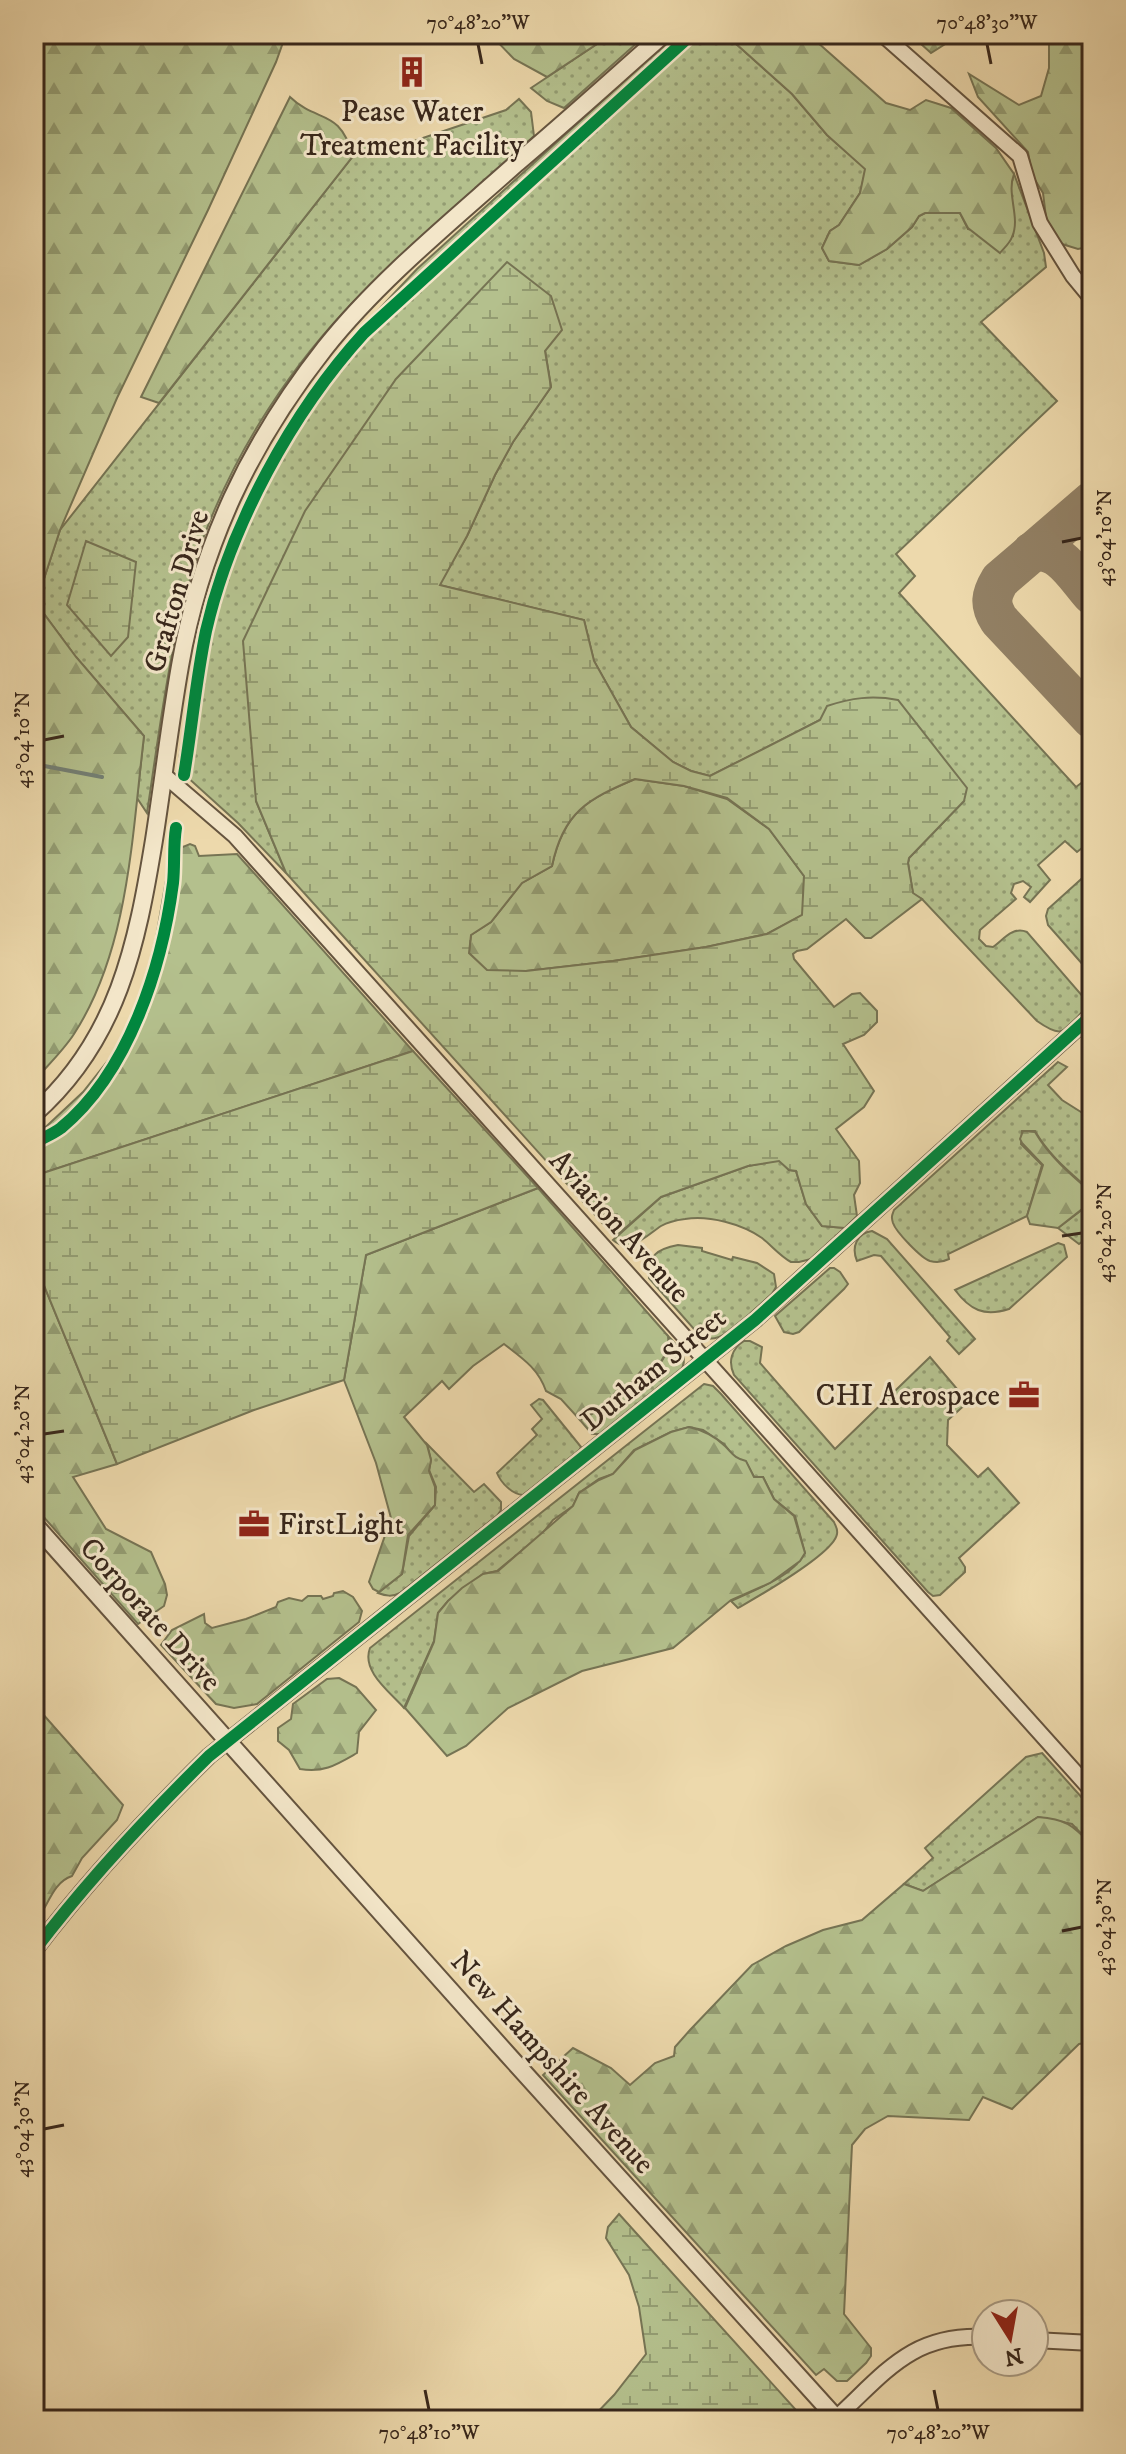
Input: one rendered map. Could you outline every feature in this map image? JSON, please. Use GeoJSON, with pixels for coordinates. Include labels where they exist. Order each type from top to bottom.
{"type":"FeatureCollection","features":[{"type":"Feature","properties":{"kind":"street","name":"Grafton Drive"},"geometry":{"type":"LineString","coordinates":[[34,1114],[86,1055],[110,1011],[127,969],[142,906],[181,664],[206,564],[246,469],[290,395],[326,347],[379,290],[456,217],[664,34]]}},
{"type":"Feature","properties":{"kind":"street"},"geometry":{"type":"LineString","coordinates":[[882,34],[1020,156],[1040,223],[1073,276],[1092,299]]}},
{"type":"Feature","properties":{"kind":"street","name":"Aviation Avenue"},"geometry":{"type":"LineString","coordinates":[[164,775],[235,836],[1092,1791]]}},
{"type":"Feature","properties":{"kind":"street","name":"Durham Street"},"geometry":{"type":"LineString","coordinates":[[34,1951],[67,1907],[149,1815],[227,1741],[705,1361],[795,1284],[1092,1015]]}},
{"type":"Feature","properties":{"kind":"street","name":"Corporate Drive"},"geometry":{"type":"LineString","coordinates":[[34,1524],[227,1741]]}},
{"type":"Feature","properties":{"kind":"street","name":"New Hampshire Avenue"},"geometry":{"type":"LineString","coordinates":[[227,1741],[837,2419]]}},
{"type":"Feature","properties":{"kind":"street"},"geometry":{"type":"LineString","coordinates":[[837,2419],[884,2373],[911,2352],[949,2338],[970,2337]]}},
{"type":"Feature","properties":{"kind":"street"},"geometry":{"type":"LineString","coordinates":[[1050,2341],[1092,2343]]}},
{"type":"Feature","properties":{"kind":"green space"},"geometry":{"type":"Polygon","coordinates":[[[34,34],[286,34],[208,210],[117,398],[60,530],[36,603],[76,657],[144,736],[125,890],[106,966],[74,1034],[34,1081],[34,34]]]}},
{"type":"Feature","properties":{"kind":"green space"},"geometry":{"type":"Polygon","coordinates":[[[490,34],[612,34],[547,77],[514,59],[490,34]]]}},
{"type":"Feature","properties":{"kind":"green space"},"geometry":{"type":"Polygon","coordinates":[[[612,34],[647,34],[564,108],[547,101],[531,88],[612,34]]]}},
{"type":"Feature","properties":{"kind":"green space"},"geometry":{"type":"Polygon","coordinates":[[[676,34],[725,34],[792,94],[827,135],[866,169],[860,193],[839,225],[830,231],[822,248],[829,261],[859,265],[887,249],[925,213],[960,213],[968,229],[1013,236],[1011,189],[1014,174],[1044,253],[1046,267],[981,322],[1057,401],[896,554],[915,576],[899,593],[1076,787],[1092,775],[1092,840],[1077,852],[1065,841],[1038,865],[1050,880],[1030,902],[1024,897],[1031,887],[1023,881],[1014,884],[1011,893],[1016,899],[980,930],[979,939],[986,946],[993,947],[1013,932],[1027,932],[1085,999],[1084,1010],[1063,1030],[1053,1030],[1037,1021],[922,899],[913,894],[909,858],[964,801],[820,720],[710,776],[691,771],[673,762],[631,727],[594,661],[584,620],[439,585],[513,442],[551,387],[545,350],[551,296],[256,801],[286,873],[238,823],[186,776],[179,759],[204,621],[236,525],[261,469],[313,387],[335,356],[417,269],[676,34]]]}},
{"type":"Feature","properties":{"kind":"green space"},"geometry":{"type":"Polygon","coordinates":[[[725,34],[808,34],[886,103],[910,110],[926,100],[951,108],[996,148],[1014,174],[1015,222],[1011,239],[1000,253],[968,228],[960,213],[925,213],[887,249],[859,265],[829,261],[822,248],[830,231],[839,225],[860,193],[865,169],[827,135],[792,94],[725,34]]]}},
{"type":"Feature","properties":{"kind":"green space"},"geometry":{"type":"Polygon","coordinates":[[[910,34],[961,34],[931,53],[910,34]]]}},
{"type":"Feature","properties":{"kind":"green space"},"geometry":{"type":"Polygon","coordinates":[[[1049,34],[1092,34],[1092,246],[1078,249],[1062,244],[1053,235],[1046,217],[1043,193],[1032,175],[1028,152],[978,97],[969,74],[1019,105],[1041,96],[1049,68],[1049,34]]]}},
{"type":"Feature","properties":{"kind":"green space"},"geometry":{"type":"Polygon","coordinates":[[[290,97],[334,123],[341,130],[353,156],[159,403],[141,397],[290,97]]]}},
{"type":"Feature","properties":{"kind":"green space"},"geometry":{"type":"Polygon","coordinates":[[[519,99],[531,112],[534,136],[401,255],[334,322],[289,379],[249,440],[216,506],[192,573],[168,675],[147,813],[137,798],[144,736],[76,657],[36,603],[60,530],[353,156],[349,144],[414,141],[506,110],[519,99]]]}},
{"type":"Feature","properties":{"kind":"green space"},"geometry":{"type":"Polygon","coordinates":[[[507,262],[551,296],[562,330],[545,351],[551,387],[513,442],[440,585],[584,620],[594,661],[631,727],[673,762],[691,771],[710,776],[820,720],[827,706],[853,699],[879,698],[898,700],[967,788],[964,801],[909,858],[913,893],[922,899],[871,938],[865,938],[846,919],[807,949],[793,954],[834,1007],[852,994],[860,993],[877,1011],[877,1022],[864,1035],[843,1044],[874,1091],[864,1107],[836,1129],[859,1161],[860,1183],[854,1195],[857,1216],[845,1228],[822,1226],[806,1204],[796,1171],[789,1170],[779,1161],[748,1166],[661,1197],[615,1237],[286,873],[256,801],[243,641],[305,511],[396,379],[507,262]],[[635,779],[591,801],[563,832],[552,866],[522,883],[491,922],[471,935],[469,953],[487,970],[526,971],[706,947],[767,934],[802,915],[804,876],[769,829],[727,798],[684,786],[635,779]]]}},
{"type":"Feature","properties":{"kind":"green space"},"geometry":{"type":"Polygon","coordinates":[[[86,541],[136,562],[128,637],[111,656],[67,605],[86,541]]]}},
{"type":"Feature","properties":{"kind":"green space"},"geometry":{"type":"Polygon","coordinates":[[[635,779],[684,786],[727,799],[769,829],[804,876],[803,915],[767,934],[706,947],[526,971],[487,971],[469,953],[471,935],[491,922],[522,883],[552,866],[563,832],[580,809],[604,793],[635,779]]]}},
{"type":"Feature","properties":{"kind":"green space"},"geometry":{"type":"Polygon","coordinates":[[[172,846],[195,846],[199,856],[237,854],[413,1051],[34,1176],[34,1138],[83,1092],[121,1044],[141,998],[156,938],[172,846]]]}},
{"type":"Feature","properties":{"kind":"green space"},"geometry":{"type":"Polygon","coordinates":[[[1092,861],[1092,975],[1048,925],[1046,916],[1048,909],[1089,872],[1088,864],[1092,861]]]}},
{"type":"Feature","properties":{"kind":"green space"},"geometry":{"type":"Polygon","coordinates":[[[413,1051],[538,1188],[366,1255],[344,1380],[254,1410],[117,1464],[34,1261],[34,1176],[413,1051]]]}},
{"type":"Feature","properties":{"kind":"green space"},"geometry":{"type":"Polygon","coordinates":[[[1058,1062],[1067,1067],[1048,1085],[1062,1100],[1092,1119],[1092,1234],[1079,1244],[1058,1228],[1091,1203],[1091,1191],[1054,1156],[1035,1131],[1022,1131],[1021,1144],[1042,1165],[1027,1216],[948,1254],[947,1260],[936,1262],[926,1259],[895,1227],[892,1217],[894,1210],[1058,1062]]]}},
{"type":"Feature","properties":{"kind":"green space"},"geometry":{"type":"Polygon","coordinates":[[[1023,1131],[1035,1132],[1053,1157],[1091,1192],[1091,1202],[1058,1228],[1030,1224],[1027,1216],[1043,1165],[1022,1143],[1023,1131]]]}},
{"type":"Feature","properties":{"kind":"green space"},"geometry":{"type":"Polygon","coordinates":[[[779,1160],[789,1170],[796,1171],[806,1204],[822,1226],[845,1228],[811,1259],[791,1262],[754,1233],[704,1218],[667,1223],[632,1245],[613,1240],[661,1197],[748,1166],[779,1160]]]}},
{"type":"Feature","properties":{"kind":"green space"},"geometry":{"type":"Polygon","coordinates":[[[538,1188],[668,1336],[669,1348],[657,1368],[641,1371],[629,1386],[621,1386],[601,1409],[580,1420],[561,1399],[546,1391],[534,1370],[504,1344],[473,1366],[449,1389],[442,1381],[404,1417],[427,1445],[435,1505],[408,1535],[402,1574],[379,1592],[369,1582],[391,1518],[376,1463],[344,1380],[366,1255],[538,1188]]]}},
{"type":"Feature","properties":{"kind":"green space"},"geometry":{"type":"Polygon","coordinates":[[[872,1231],[887,1239],[975,1339],[959,1354],[947,1341],[950,1337],[881,1256],[874,1255],[857,1261],[857,1242],[862,1235],[872,1231]]]}},
{"type":"Feature","properties":{"kind":"green space"},"geometry":{"type":"Polygon","coordinates":[[[1058,1243],[1064,1245],[1067,1257],[1009,1309],[992,1312],[978,1310],[966,1303],[955,1290],[1058,1243]]]}},
{"type":"Feature","properties":{"kind":"green space"},"geometry":{"type":"Polygon","coordinates":[[[678,1245],[702,1248],[702,1251],[732,1260],[733,1257],[757,1263],[774,1274],[776,1287],[730,1332],[710,1339],[701,1337],[649,1278],[650,1264],[655,1254],[678,1245]]]}},
{"type":"Feature","properties":{"kind":"green space"},"geometry":{"type":"Polygon","coordinates":[[[34,1261],[117,1464],[73,1477],[106,1529],[151,1552],[165,1584],[167,1595],[164,1606],[138,1624],[34,1506],[34,1261]]]}},
{"type":"Feature","properties":{"kind":"green space"},"geometry":{"type":"Polygon","coordinates":[[[830,1268],[840,1272],[848,1284],[799,1332],[784,1332],[775,1316],[830,1268]]]}},
{"type":"Feature","properties":{"kind":"green space"},"geometry":{"type":"Polygon","coordinates":[[[668,1336],[683,1357],[680,1372],[601,1434],[592,1434],[580,1420],[601,1409],[621,1386],[629,1386],[641,1372],[658,1368],[669,1348],[668,1336]]]}},
{"type":"Feature","properties":{"kind":"green space"},"geometry":{"type":"Polygon","coordinates":[[[744,1341],[762,1347],[760,1363],[835,1449],[930,1357],[968,1402],[948,1420],[947,1445],[978,1477],[988,1468],[1019,1503],[959,1558],[965,1572],[940,1595],[933,1596],[928,1592],[734,1375],[732,1356],[744,1341]]]}},
{"type":"Feature","properties":{"kind":"green space"},"geometry":{"type":"Polygon","coordinates":[[[704,1384],[713,1386],[721,1394],[834,1522],[837,1532],[833,1542],[794,1574],[738,1608],[731,1601],[782,1576],[805,1553],[795,1516],[774,1499],[763,1477],[754,1477],[746,1462],[735,1458],[724,1444],[703,1430],[689,1427],[671,1432],[634,1450],[613,1474],[599,1479],[579,1493],[573,1506],[497,1571],[483,1574],[448,1601],[438,1613],[434,1641],[404,1708],[373,1673],[368,1657],[370,1648],[704,1384]]]}},
{"type":"Feature","properties":{"kind":"green space"},"geometry":{"type":"Polygon","coordinates":[[[539,1399],[581,1447],[578,1453],[523,1495],[507,1487],[497,1473],[537,1435],[532,1429],[542,1419],[531,1405],[539,1399]]]}},
{"type":"Feature","properties":{"kind":"green space"},"geometry":{"type":"Polygon","coordinates":[[[689,1427],[717,1439],[736,1457],[746,1461],[754,1477],[763,1477],[774,1499],[794,1516],[805,1553],[800,1561],[770,1583],[731,1600],[673,1648],[582,1671],[508,1708],[466,1746],[447,1756],[405,1708],[434,1642],[438,1613],[462,1588],[483,1574],[498,1571],[573,1506],[579,1493],[613,1474],[635,1450],[671,1432],[689,1427]]]}},
{"type":"Feature","properties":{"kind":"green space"},"geometry":{"type":"Polygon","coordinates":[[[427,1444],[474,1492],[484,1484],[501,1502],[501,1510],[400,1593],[392,1596],[381,1594],[378,1593],[402,1574],[409,1536],[435,1505],[436,1487],[429,1470],[431,1460],[427,1444]]]}},
{"type":"Feature","properties":{"kind":"green space"},"geometry":{"type":"Polygon","coordinates":[[[343,1591],[353,1597],[362,1611],[359,1622],[257,1704],[234,1708],[216,1704],[161,1645],[172,1630],[204,1614],[205,1623],[212,1628],[246,1619],[289,1598],[302,1601],[308,1596],[321,1596],[323,1599],[343,1591]]]}},
{"type":"Feature","properties":{"kind":"green space"},"geometry":{"type":"Polygon","coordinates":[[[339,1678],[356,1687],[376,1710],[359,1732],[357,1753],[323,1769],[300,1769],[289,1750],[278,1741],[278,1728],[291,1719],[293,1704],[327,1679],[339,1678]]]}},
{"type":"Feature","properties":{"kind":"green space"},"geometry":{"type":"Polygon","coordinates":[[[34,1704],[123,1805],[117,1820],[82,1858],[72,1876],[54,1890],[34,1923],[34,1704]]]}},
{"type":"Feature","properties":{"kind":"green space"},"geometry":{"type":"Polygon","coordinates":[[[1042,1753],[1092,1809],[1092,1845],[1072,1824],[1038,1817],[923,1891],[904,1884],[933,1858],[925,1848],[1026,1757],[1042,1753]]]}},
{"type":"Feature","properties":{"kind":"green space"},"geometry":{"type":"Polygon","coordinates":[[[1038,1817],[1069,1825],[1092,1845],[1092,2042],[1079,2044],[1012,2109],[983,2097],[969,2120],[888,2116],[865,2129],[852,2145],[844,2314],[871,2348],[871,2356],[847,2381],[837,2381],[824,2369],[816,2375],[543,2075],[573,2048],[611,2068],[630,2085],[655,2063],[674,2056],[675,2047],[752,1965],[823,1930],[862,1920],[904,1884],[923,1891],[1038,1817]]]}},
{"type":"Feature","properties":{"kind":"green space"},"geometry":{"type":"Polygon","coordinates":[[[619,2214],[805,2420],[590,2420],[646,2354],[639,2307],[629,2275],[606,2238],[608,2227],[619,2214]]]}},
{"type":"Feature","properties":{"kind":"waterway"},"geometry":{"type":"LineString","coordinates":[[34,764],[102,777]]}},
{"type":"Feature","properties":{"kind":"taxiway"},"geometry":{"type":"LineString","coordinates":[[1092,501],[1000,580],[992,600],[999,620],[1092,719]]}},
{"type":"Feature","properties":{"kind":"taxiway"},"geometry":{"type":"LineString","coordinates":[[1032,552],[1042,551],[1058,558],[1092,595]]}},
{"type":"Feature","properties":{"kind":"cycle path"},"geometry":{"type":"LineString","coordinates":[[184,775],[206,631],[217,591],[231,551],[267,472],[312,398],[364,333],[692,34]]}},
{"type":"Feature","properties":{"kind":"cycle path"},"geometry":{"type":"LineString","coordinates":[[34,1143],[61,1128],[85,1105],[106,1078],[138,1016],[151,983],[168,915],[176,828]]}},
{"type":"Feature","properties":{"kind":"cycle path"},"geometry":{"type":"LineString","coordinates":[[34,1951],[118,1850],[209,1756],[755,1320],[1092,1015]]}},
{"type":"Feature","properties":{"kind":"place","name":"Pease Water Treatment Facility"},"geometry":{"type":"Point","coordinates":[412,72]}},
{"type":"Feature","properties":{"kind":"place","name":"CHI Aerospace"},"geometry":{"type":"Point","coordinates":[1024,1395]}},
{"type":"Feature","properties":{"kind":"place","name":"FirstLight"},"geometry":{"type":"Point","coordinates":[254,1524]}}]}
